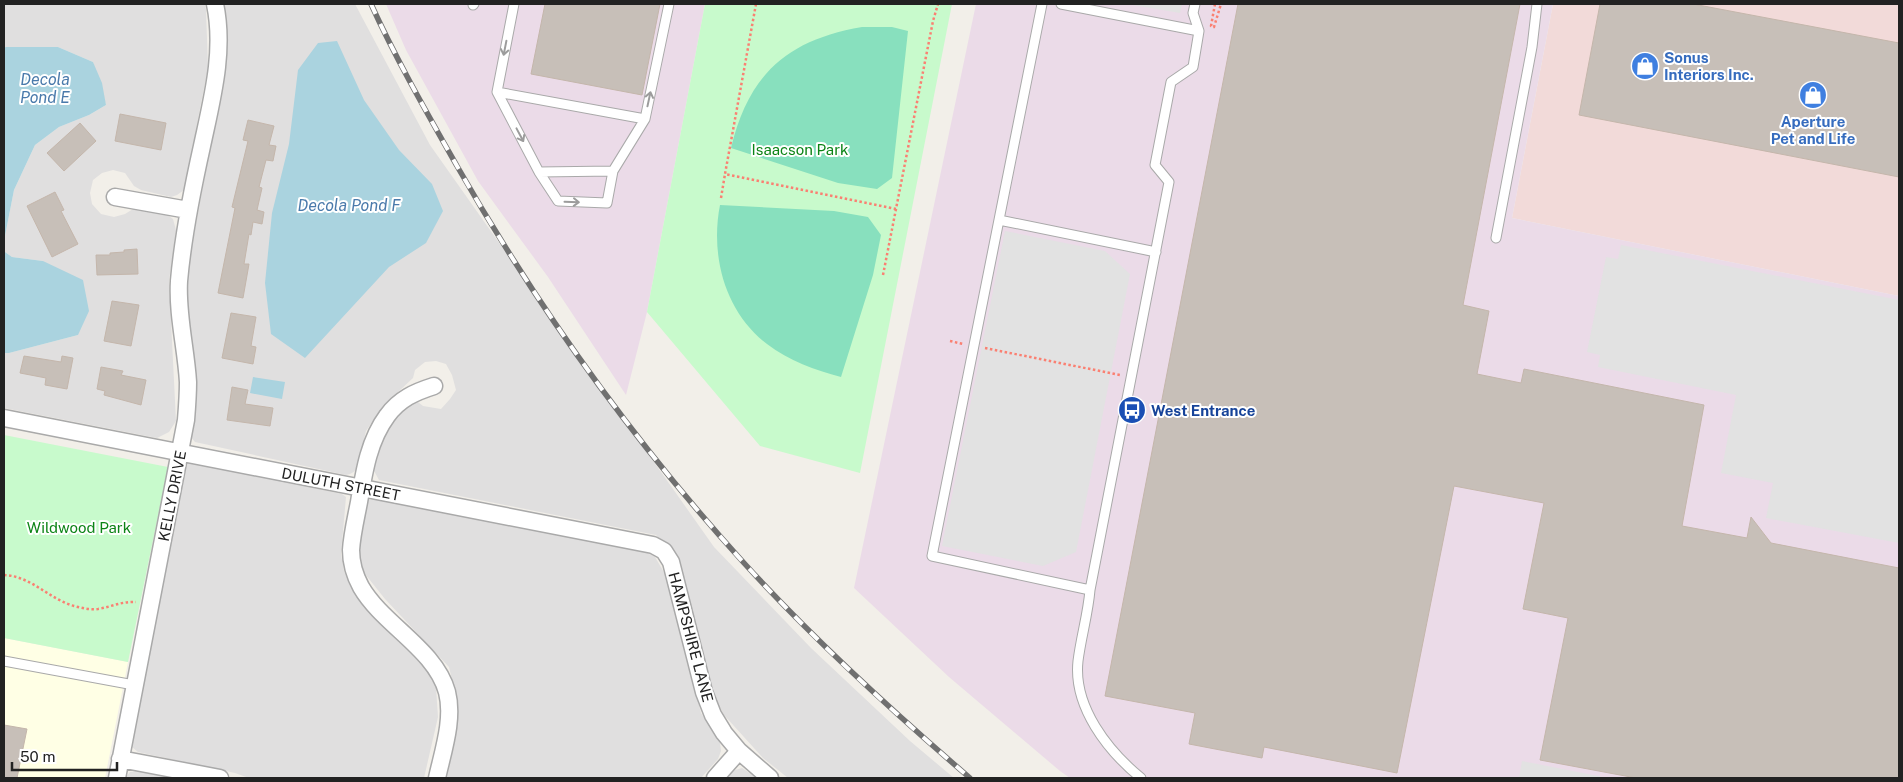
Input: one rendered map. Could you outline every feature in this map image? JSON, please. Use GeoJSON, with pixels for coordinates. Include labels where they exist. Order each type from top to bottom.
{"type":"FeatureCollection","features":[{"type":"Feature","properties":{"kind":"street","name":"KELLY DRIVE"},"geometry":{"type":"LineString","coordinates":[[116,778],[186,420],[188,383],[180,312],[179,282],[188,210],[215,83],[219,21],[215,4]]}},
{"type":"Feature","properties":{"kind":"street"},"geometry":{"type":"LineString","coordinates":[[115,197],[188,210]]}},
{"type":"Feature","properties":{"kind":"street"},"geometry":{"type":"LineString","coordinates":[[434,386],[409,394],[387,415],[374,438],[361,488],[352,535],[351,552],[354,570],[372,601],[430,661],[440,674],[447,691],[449,705],[448,723],[438,778]]}},
{"type":"Feature","properties":{"kind":"street","name":"DULUTH STREET"},"geometry":{"type":"LineString","coordinates":[[4,418],[653,545],[664,552],[671,562]]}},
{"type":"Feature","properties":{"kind":"street","name":"HAMPSHIRE LANE"},"geometry":{"type":"LineString","coordinates":[[671,562],[704,692],[712,715],[724,733],[740,751],[770,778]]}},
{"type":"Feature","properties":{"kind":"street"},"geometry":{"type":"LineString","coordinates":[[715,778],[740,751]]}},
{"type":"Feature","properties":{"kind":"street"},"geometry":{"type":"LineString","coordinates":[[120,759],[220,778]]}},
{"type":"Feature","properties":{"kind":"lane"},"geometry":{"type":"LineString","coordinates":[[514,4],[497,92],[539,172],[558,201],[607,203],[613,171],[645,119],[669,4]]}},
{"type":"Feature","properties":{"kind":"lane"},"geometry":{"type":"LineString","coordinates":[[1042,4],[932,556],[1090,590]]}},
{"type":"Feature","properties":{"kind":"lane"},"geometry":{"type":"LineString","coordinates":[[1061,4],[1199,31]]}},
{"type":"Feature","properties":{"kind":"lane"},"geometry":{"type":"LineString","coordinates":[[1141,778],[1106,743],[1088,714],[1078,673],[1078,662],[1089,607],[1090,590],[1169,182],[1155,165],[1158,146],[1171,82],[1192,67],[1199,31],[1193,12],[1195,4]]}},
{"type":"Feature","properties":{"kind":"lane"},"geometry":{"type":"LineString","coordinates":[[1496,238],[1532,47],[1537,4]]}},
{"type":"Feature","properties":{"kind":"lane"},"geometry":{"type":"LineString","coordinates":[[497,92],[645,119]]}},
{"type":"Feature","properties":{"kind":"lane"},"geometry":{"type":"LineString","coordinates":[[539,172],[613,171]]}},
{"type":"Feature","properties":{"kind":"lane"},"geometry":{"type":"LineString","coordinates":[[999,220],[1156,252]]}},
{"type":"Feature","properties":{"kind":"lane"},"geometry":{"type":"LineString","coordinates":[[4,661],[134,685]]}},
{"type":"Feature","properties":{"kind":"path"},"geometry":{"type":"LineString","coordinates":[[721,198],[756,4]]}},
{"type":"Feature","properties":{"kind":"path"},"geometry":{"type":"LineString","coordinates":[[883,274],[933,21],[938,4]]}},
{"type":"Feature","properties":{"kind":"path"},"geometry":{"type":"LineString","coordinates":[[1215,4],[1211,26],[1214,27],[1222,4]]}},
{"type":"Feature","properties":{"kind":"path"},"geometry":{"type":"LineString","coordinates":[[725,174],[896,209]]}},
{"type":"Feature","properties":{"kind":"path"},"geometry":{"type":"LineString","coordinates":[[950,341],[1131,378]]}},
{"type":"Feature","properties":{"kind":"path"},"geometry":{"type":"LineString","coordinates":[[4,575],[16,576],[28,581],[66,603],[75,606],[97,609],[128,601],[136,602]]}},
{"type":"Feature","properties":{"kind":"shaded area"},"geometry":{"type":"Polygon","coordinates":[[[4,4],[205,4],[208,68],[184,190],[171,197],[141,190],[134,186],[125,173],[113,170],[102,173],[93,180],[90,193],[92,204],[101,214],[114,217],[125,214],[133,209],[140,209],[166,214],[173,219],[176,230],[169,281],[176,421],[169,432],[157,438],[4,408],[4,353],[78,335],[43,261],[12,257],[5,252],[4,241],[14,190],[35,145],[59,127],[89,115],[106,105],[93,62],[58,47],[4,48],[4,4]]]}},
{"type":"Feature","properties":{"kind":"shaded area"},"geometry":{"type":"Polygon","coordinates":[[[222,4],[355,4],[430,145],[714,547],[811,648],[910,741],[954,778],[788,778],[763,758],[724,715],[712,692],[679,561],[656,535],[379,480],[373,469],[379,442],[393,417],[412,401],[418,402],[423,406],[441,409],[456,390],[452,375],[446,364],[436,361],[425,362],[415,370],[413,378],[383,406],[366,431],[357,470],[350,474],[346,475],[195,442],[190,436],[187,273],[218,105],[222,4]]]}},
{"type":"Feature","properties":{"kind":"shaded area"},"geometry":{"type":"Polygon","coordinates":[[[386,4],[705,4],[647,312],[626,395],[548,277],[478,181],[406,50],[386,4]]]}},
{"type":"Feature","properties":{"kind":"shaded area"},"geometry":{"type":"Polygon","coordinates":[[[976,4],[1553,4],[1512,218],[1899,296],[1899,778],[1070,778],[1060,771],[949,677],[854,588],[976,4]]]}},
{"type":"Feature","properties":{"kind":"shaded area"},"geometry":{"type":"Polygon","coordinates":[[[1127,4],[1182,4],[1180,13],[1127,4]]]}},
{"type":"Feature","properties":{"kind":"shaded area"},"geometry":{"type":"Polygon","coordinates":[[[1553,4],[1899,4],[1899,296],[1512,218],[1553,4]]]}},
{"type":"Feature","properties":{"kind":"shaded area"},"geometry":{"type":"Polygon","coordinates":[[[1005,231],[1105,251],[1130,274],[1076,552],[1043,566],[942,546],[1005,231]]]}},
{"type":"Feature","properties":{"kind":"shaded area"},"geometry":{"type":"Polygon","coordinates":[[[1621,245],[1899,300],[1899,543],[1766,518],[1773,483],[1721,473],[1736,395],[1598,367],[1600,355],[1587,352],[1606,257],[1618,259],[1621,245]]]}},
{"type":"Feature","properties":{"kind":"shaded area"},"geometry":{"type":"Polygon","coordinates":[[[192,462],[342,494],[346,497],[341,554],[344,571],[356,595],[427,669],[436,687],[438,717],[424,778],[249,778],[235,773],[138,752],[132,747],[130,740],[184,469],[188,463],[192,462]]]}},
{"type":"Feature","properties":{"kind":"shaded area"},"geometry":{"type":"Polygon","coordinates":[[[375,499],[644,551],[655,557],[665,574],[701,713],[720,742],[721,751],[718,759],[701,778],[444,778],[455,730],[456,696],[449,667],[385,599],[361,569],[354,546],[364,505],[368,500],[375,499]]]}},
{"type":"Feature","properties":{"kind":"shaded area"},"geometry":{"type":"Polygon","coordinates":[[[4,638],[128,662],[105,778],[4,778],[4,638]]]}},
{"type":"Feature","properties":{"kind":"shaded area"},"geometry":{"type":"Polygon","coordinates":[[[1522,761],[1608,778],[1519,778],[1522,761]]]}},
{"type":"Feature","properties":{"kind":"shaded area"},"geometry":{"type":"Polygon","coordinates":[[[742,768],[757,778],[726,778],[732,771],[742,768]]]}},
{"type":"Feature","properties":{"kind":"shaded area"},"geometry":{"type":"Polygon","coordinates":[[[136,771],[171,778],[125,778],[130,772],[136,771]]]}},
{"type":"Feature","properties":{"kind":"green space","name":"Isaacson Park"},"geometry":{"type":"Polygon","coordinates":[[[705,4],[952,4],[860,473],[760,446],[647,312],[705,4]]]}},
{"type":"Feature","properties":{"kind":"green space"},"geometry":{"type":"Polygon","coordinates":[[[862,27],[892,27],[908,31],[892,178],[877,189],[838,183],[731,148],[739,122],[749,100],[761,81],[775,65],[792,51],[812,41],[862,27]]]}},
{"type":"Feature","properties":{"kind":"green space"},"geometry":{"type":"Polygon","coordinates":[[[720,205],[834,211],[868,217],[881,235],[873,275],[841,377],[812,368],[784,355],[767,344],[741,316],[731,299],[719,263],[717,224],[720,205]]]}},
{"type":"Feature","properties":{"kind":"green space","name":"Wildwood Park"},"geometry":{"type":"Polygon","coordinates":[[[4,435],[168,467],[128,662],[4,638],[4,435]]]}},
{"type":"Feature","properties":{"kind":"water","name":"Decola Pond F"},"geometry":{"type":"Polygon","coordinates":[[[337,41],[364,100],[399,150],[432,184],[443,211],[426,243],[389,267],[305,358],[271,334],[265,283],[272,213],[289,144],[298,70],[318,43],[337,41]]]}},
{"type":"Feature","properties":{"kind":"water","name":"Decola Pond E"},"geometry":{"type":"Polygon","coordinates":[[[58,47],[93,62],[102,83],[106,105],[89,115],[59,127],[35,145],[14,190],[4,241],[4,48],[58,47]]]}},
{"type":"Feature","properties":{"kind":"water"},"geometry":{"type":"Polygon","coordinates":[[[4,241],[5,252],[12,257],[43,261],[83,280],[89,311],[78,335],[4,353],[4,241]]]}},
{"type":"Feature","properties":{"kind":"water"},"geometry":{"type":"Polygon","coordinates":[[[253,377],[285,382],[282,399],[250,393],[253,377]]]}},
{"type":"Feature","properties":{"kind":"building"},"geometry":{"type":"Polygon","coordinates":[[[545,4],[660,4],[642,95],[531,74],[545,4]]]}},
{"type":"Feature","properties":{"kind":"building"},"geometry":{"type":"Polygon","coordinates":[[[1238,4],[1520,4],[1463,305],[1489,311],[1477,374],[1521,383],[1524,369],[1704,405],[1682,526],[1747,538],[1751,517],[1771,543],[1899,568],[1899,778],[1636,778],[1540,760],[1568,618],[1523,609],[1544,503],[1454,486],[1397,773],[1264,747],[1262,758],[1189,744],[1195,713],[1105,696],[1238,4]]]}},
{"type":"Feature","properties":{"kind":"building"},"geometry":{"type":"Polygon","coordinates":[[[1600,4],[1693,4],[1899,43],[1899,177],[1579,115],[1600,4]]]}},
{"type":"Feature","properties":{"kind":"building"},"geometry":{"type":"Polygon","coordinates":[[[120,114],[166,123],[161,150],[115,141],[120,114]]]}},
{"type":"Feature","properties":{"kind":"building"},"geometry":{"type":"Polygon","coordinates":[[[248,120],[274,126],[269,145],[276,146],[273,161],[266,160],[259,187],[262,188],[257,210],[264,212],[262,224],[253,222],[251,235],[249,234],[244,264],[249,264],[243,298],[218,293],[235,208],[232,207],[248,141],[243,140],[248,120]]]}},
{"type":"Feature","properties":{"kind":"building"},"geometry":{"type":"Polygon","coordinates":[[[80,123],[96,141],[64,171],[47,153],[80,123]]]}},
{"type":"Feature","properties":{"kind":"building"},"geometry":{"type":"Polygon","coordinates":[[[55,192],[64,210],[61,211],[78,244],[52,257],[27,206],[55,192]]]}},
{"type":"Feature","properties":{"kind":"building"},"geometry":{"type":"Polygon","coordinates":[[[137,249],[138,274],[97,275],[96,255],[110,255],[110,253],[137,249]]]}},
{"type":"Feature","properties":{"kind":"building"},"geometry":{"type":"Polygon","coordinates":[[[112,301],[139,305],[131,346],[104,341],[112,301]]]}},
{"type":"Feature","properties":{"kind":"building"},"geometry":{"type":"Polygon","coordinates":[[[231,313],[256,317],[251,346],[256,347],[253,364],[222,358],[231,313]]]}},
{"type":"Feature","properties":{"kind":"building"},"geometry":{"type":"Polygon","coordinates":[[[24,356],[61,362],[62,356],[73,358],[67,389],[45,385],[46,378],[20,373],[24,356]]]}},
{"type":"Feature","properties":{"kind":"building"},"geometry":{"type":"Polygon","coordinates":[[[101,367],[123,371],[121,375],[146,380],[141,405],[104,395],[105,391],[97,389],[101,367]]]}},
{"type":"Feature","properties":{"kind":"building"},"geometry":{"type":"Polygon","coordinates":[[[232,387],[248,390],[245,404],[273,408],[270,426],[227,420],[232,387]]]}},
{"type":"Feature","properties":{"kind":"building"},"geometry":{"type":"Polygon","coordinates":[[[4,725],[27,729],[17,778],[4,778],[4,725]]]}},
{"type":"Feature","properties":{"kind":"railway"},"geometry":{"type":"LineString","coordinates":[[371,4],[412,86],[488,219],[554,322],[626,422],[703,517],[798,620],[911,727],[970,778]]}},
{"type":"Feature","properties":{"kind":"place","name":"Sonus Interiors Inc."},"geometry":{"type":"Point","coordinates":[1645,66]}},
{"type":"Feature","properties":{"kind":"place","name":"Aperture Pet and Life"},"geometry":{"type":"Point","coordinates":[1813,95]}},
{"type":"Feature","properties":{"kind":"place","name":"West Entrance"},"geometry":{"type":"Point","coordinates":[1132,410]}}]}
